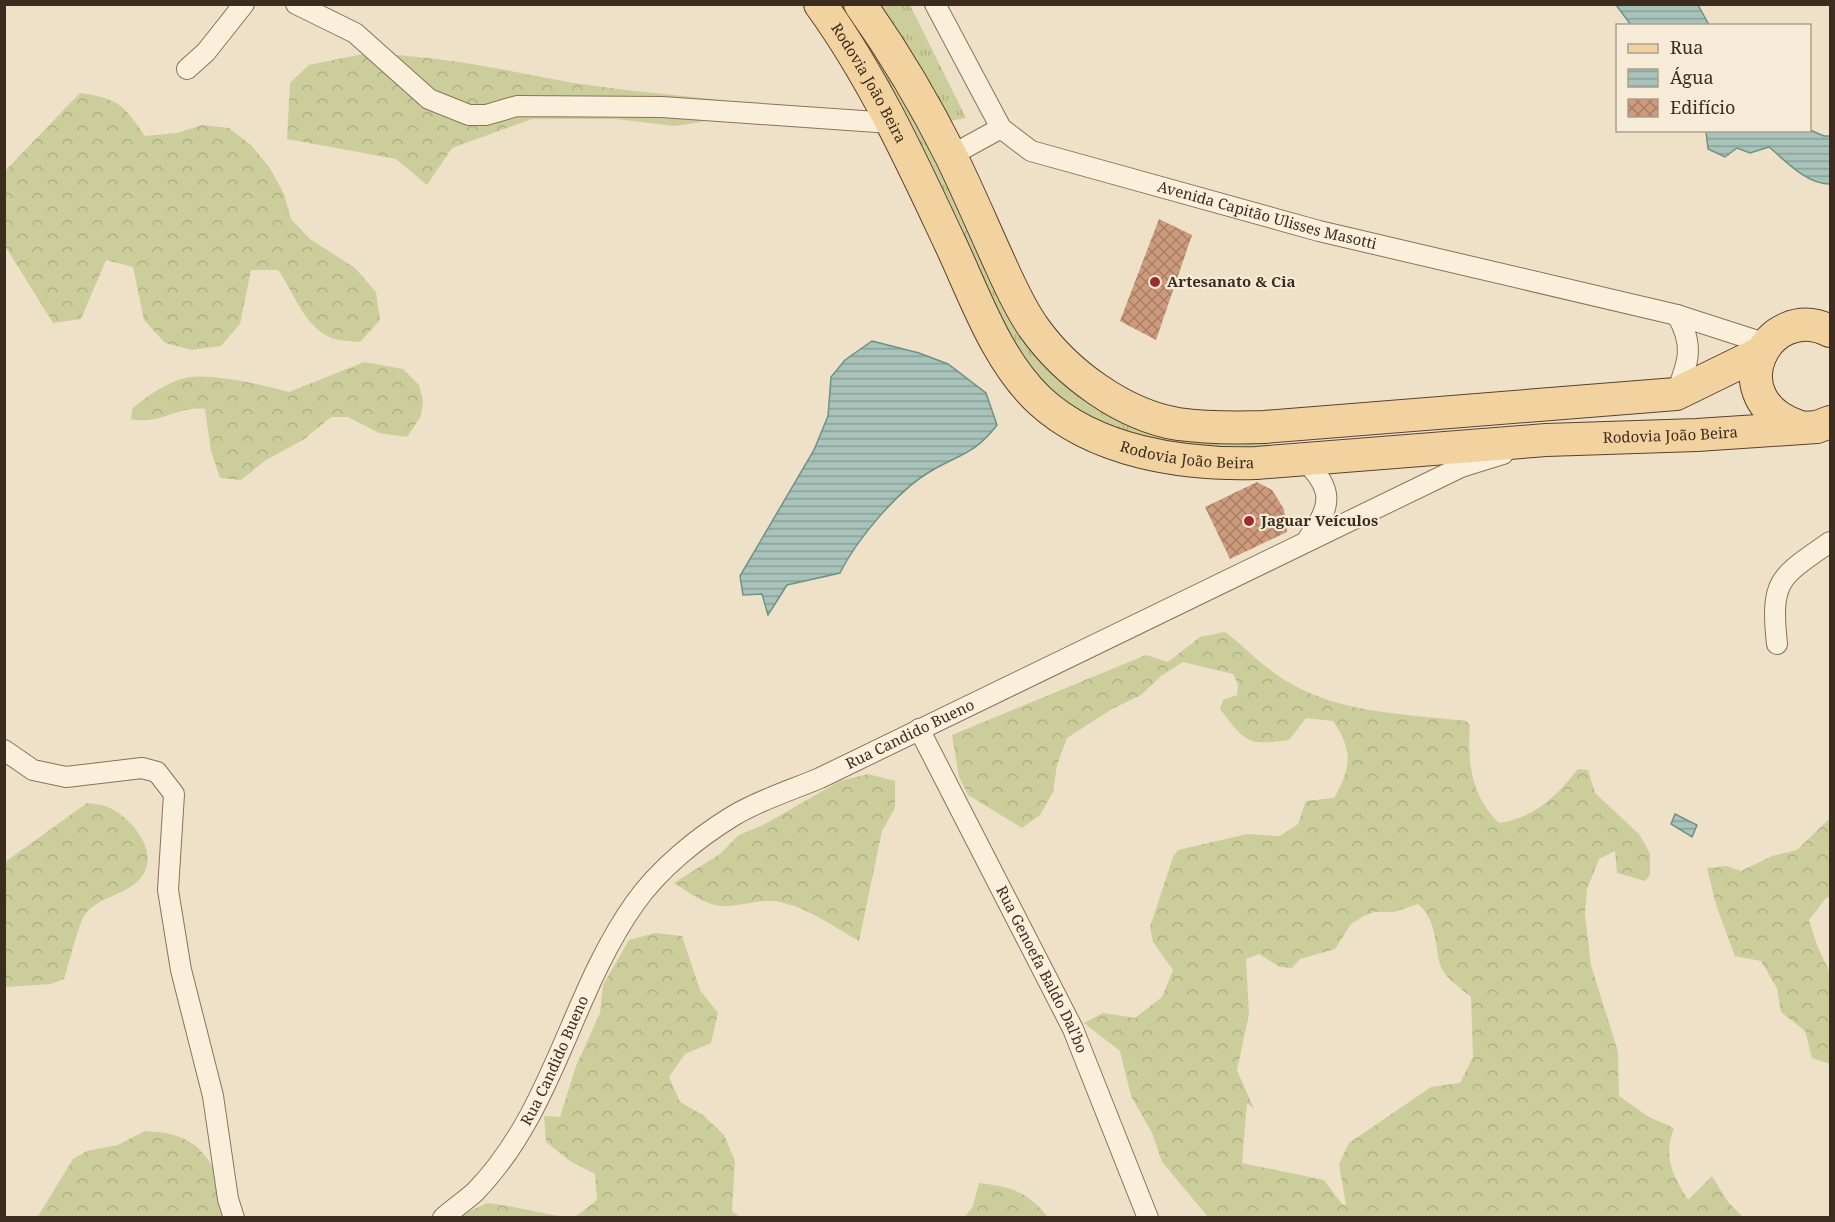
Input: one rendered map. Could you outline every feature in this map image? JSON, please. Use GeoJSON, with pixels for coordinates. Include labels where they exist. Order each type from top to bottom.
{"type":"FeatureCollection","features":[{"type":"Feature","properties":{"kind":"main road","name":"Rodovia João Beira"},"geometry":{"type":"LineString","coordinates":[[820,4],[857,62],[891,123],[917,173],[997,344],[1017,375],[1046,405],[1086,431],[1147,453],[1221,464],[1305,460],[1546,440],[1697,435],[1817,427],[1830,422]]}},
{"type":"Feature","properties":{"kind":"main road","name":"Rodovia João Beira"},"geometry":{"type":"LineString","coordinates":[[860,4],[904,73],[950,156],[1010,286],[1033,327],[1054,352],[1084,379],[1108,396],[1143,413],[1176,423],[1221,428],[1264,427],[1676,394],[1764,348],[1776,335],[1830,312]]}},
{"type":"Feature","properties":{"kind":"main road"},"geometry":{"type":"LineString","coordinates":[[1798,326],[1813,325],[1830,331]]}},
{"type":"Feature","properties":{"kind":"main road"},"geometry":{"type":"LineString","coordinates":[[1764,348],[1756,367],[1756,384],[1761,399],[1771,412],[1784,422],[1800,427]]}},
{"type":"Feature","properties":{"kind":"street"},"geometry":{"type":"LineString","coordinates":[[187,69],[206,52],[244,4]]}},
{"type":"Feature","properties":{"kind":"street"},"geometry":{"type":"LineString","coordinates":[[296,4],[356,33],[429,99],[469,115],[486,115],[517,106],[662,107],[891,123]]}},
{"type":"Feature","properties":{"kind":"street","name":"Avenida Capitão Ulisses Masotti"},"geometry":{"type":"LineString","coordinates":[[935,4],[1001,128],[1031,151],[1319,231],[1677,315],[1764,348]]}},
{"type":"Feature","properties":{"kind":"street"},"geometry":{"type":"LineString","coordinates":[[950,156],[1001,128]]}},
{"type":"Feature","properties":{"kind":"street"},"geometry":{"type":"LineString","coordinates":[[1676,394],[1689,352],[1686,331],[1677,315]]}},
{"type":"Feature","properties":{"kind":"street","name":"Rua Candido Bueno"},"geometry":{"type":"LineString","coordinates":[[443,1218],[475,1192],[517,1138],[550,1077],[604,955],[636,902],[679,856],[734,816],[1461,467],[1546,440]]}},
{"type":"Feature","properties":{"kind":"street"},"geometry":{"type":"LineString","coordinates":[[1305,460],[1320,476],[1326,496],[1325,516],[1307,540]]}},
{"type":"Feature","properties":{"kind":"street"},"geometry":{"type":"LineString","coordinates":[[1777,644],[1774,612],[1776,594],[1788,572],[1830,542]]}},
{"type":"Feature","properties":{"kind":"street","name":"Rua Genoefa Baldo Dal'bo"},"geometry":{"type":"LineString","coordinates":[[919,729],[1073,1029],[1148,1218]]}},
{"type":"Feature","properties":{"kind":"street"},"geometry":{"type":"LineString","coordinates":[[4,750],[33,770],[66,777],[142,768],[157,772],[174,794],[168,890],[181,970],[213,1096],[228,1199],[234,1218]]}},
{"type":"Feature","properties":{"kind":"green space"},"geometry":{"type":"Polygon","coordinates":[[[832,5],[850,5],[1069,380],[1267,435],[1269,452],[1152,444],[1075,413],[1020,362],[832,5]]]}},
{"type":"Feature","properties":{"kind":"green space"},"geometry":{"type":"Polygon","coordinates":[[[875,5],[910,5],[966,118],[949,121],[875,5]]]}},
{"type":"Feature","properties":{"kind":"green space"},"geometry":{"type":"Polygon","coordinates":[[[363,54],[440,59],[587,85],[719,100],[702,122],[674,126],[616,119],[532,119],[452,148],[427,185],[396,159],[287,139],[290,83],[309,65],[363,54]]]}},
{"type":"Feature","properties":{"kind":"green space"},"geometry":{"type":"Polygon","coordinates":[[[80,93],[103,97],[119,105],[145,136],[177,133],[202,125],[229,128],[251,145],[270,168],[284,194],[291,219],[310,239],[355,268],[376,292],[380,320],[360,342],[332,338],[322,333],[307,318],[278,270],[251,270],[240,324],[221,346],[192,350],[165,343],[144,320],[133,267],[106,260],[81,319],[53,323],[5,246],[5,171],[80,93]]]}},
{"type":"Feature","properties":{"kind":"green space"},"geometry":{"type":"Polygon","coordinates":[[[364,362],[403,369],[419,385],[423,401],[421,416],[407,437],[379,433],[348,417],[331,417],[303,440],[266,460],[241,480],[220,478],[211,451],[205,409],[187,410],[150,420],[131,419],[133,408],[139,403],[175,381],[191,377],[201,376],[254,383],[289,392],[364,362]]]}},
{"type":"Feature","properties":{"kind":"green space"},"geometry":{"type":"Polygon","coordinates":[[[1225,632],[1283,679],[1325,699],[1395,714],[1466,721],[1470,725],[1470,765],[1477,790],[1490,813],[1499,823],[1523,817],[1534,811],[1562,788],[1578,769],[1588,770],[1595,793],[1639,834],[1650,853],[1650,875],[1645,881],[1617,873],[1615,851],[1599,859],[1587,889],[1585,914],[1591,965],[1618,1052],[1619,1096],[1649,1117],[1674,1128],[1669,1157],[1674,1173],[1688,1200],[1712,1176],[1728,1202],[1743,1217],[1208,1217],[1162,1162],[1152,1133],[1131,1096],[1120,1051],[1084,1023],[1103,1013],[1135,1018],[1162,997],[1173,970],[1153,942],[1150,927],[1173,857],[1178,850],[1247,834],[1280,836],[1298,824],[1306,801],[1334,798],[1344,777],[1348,759],[1340,732],[1333,721],[1306,718],[1289,740],[1255,742],[1248,739],[1235,729],[1220,709],[1223,700],[1237,695],[1238,684],[1233,674],[1183,662],[1161,676],[1141,695],[1112,709],[1067,738],[1057,765],[1053,792],[1040,815],[1022,828],[968,795],[959,777],[952,735],[1146,655],[1168,662],[1200,637],[1225,632]],[[1418,904],[1394,912],[1375,912],[1364,916],[1351,924],[1335,949],[1300,959],[1292,968],[1280,967],[1259,954],[1246,959],[1249,1014],[1237,1070],[1254,1109],[1247,1103],[1242,1163],[1324,1180],[1342,1204],[1346,1205],[1339,1164],[1349,1143],[1431,1087],[1460,1083],[1473,1057],[1471,997],[1445,974],[1441,967],[1434,931],[1426,912],[1418,904]]]}},
{"type":"Feature","properties":{"kind":"green space"},"geometry":{"type":"Polygon","coordinates":[[[868,774],[895,781],[895,808],[882,831],[859,941],[813,914],[794,906],[770,901],[729,906],[714,905],[674,883],[720,854],[739,835],[765,824],[840,781],[868,774]]]}},
{"type":"Feature","properties":{"kind":"green space"},"geometry":{"type":"Polygon","coordinates":[[[87,803],[110,808],[136,830],[147,851],[148,862],[145,872],[137,882],[98,903],[86,913],[64,979],[51,984],[5,987],[5,862],[87,803]]]}},
{"type":"Feature","properties":{"kind":"green space"},"geometry":{"type":"Polygon","coordinates":[[[1830,818],[1830,896],[1809,920],[1830,973],[1830,1064],[1812,1058],[1805,1031],[1781,1012],[1777,988],[1761,961],[1735,956],[1716,905],[1707,868],[1727,866],[1741,871],[1772,856],[1797,850],[1830,818]]]}},
{"type":"Feature","properties":{"kind":"green space"},"geometry":{"type":"Polygon","coordinates":[[[655,933],[682,936],[700,990],[718,1013],[711,1043],[685,1054],[669,1077],[680,1102],[703,1115],[724,1135],[735,1161],[732,1211],[740,1217],[575,1217],[597,1200],[595,1174],[570,1161],[546,1142],[544,1116],[560,1117],[576,1066],[600,1013],[603,985],[629,940],[655,933]]]}},
{"type":"Feature","properties":{"kind":"green space"},"geometry":{"type":"Polygon","coordinates":[[[145,1131],[173,1135],[189,1141],[199,1149],[214,1170],[234,1218],[37,1218],[73,1159],[87,1151],[118,1145],[145,1131]]]}},
{"type":"Feature","properties":{"kind":"green space"},"geometry":{"type":"Polygon","coordinates":[[[979,1183],[1001,1186],[1018,1192],[1033,1201],[1048,1217],[965,1217],[973,1206],[979,1183]]]}},
{"type":"Feature","properties":{"kind":"green space"},"geometry":{"type":"Polygon","coordinates":[[[487,1203],[508,1206],[567,1217],[455,1218],[487,1203]]]}},
{"type":"Feature","properties":{"kind":"water"},"geometry":{"type":"Polygon","coordinates":[[[1616,5],[1698,5],[1708,24],[1630,24],[1616,5]]]}},
{"type":"Feature","properties":{"kind":"water"},"geometry":{"type":"Polygon","coordinates":[[[1811,130],[1830,136],[1830,184],[1805,176],[1769,147],[1750,153],[1737,148],[1725,157],[1708,149],[1706,132],[1811,130]]]}},
{"type":"Feature","properties":{"kind":"water"},"geometry":{"type":"Polygon","coordinates":[[[872,341],[919,353],[948,364],[986,393],[997,425],[974,448],[931,471],[905,490],[879,516],[840,573],[787,585],[768,615],[762,594],[743,595],[740,576],[814,450],[828,416],[831,377],[845,360],[872,341]]]}},
{"type":"Feature","properties":{"kind":"water"},"geometry":{"type":"Polygon","coordinates":[[[1675,814],[1697,825],[1692,837],[1671,824],[1675,814]]]}},
{"type":"Feature","properties":{"kind":"building","name":"Artesanato & Cia"},"geometry":{"type":"Polygon","coordinates":[[[1159,219],[1192,235],[1156,340],[1120,321],[1159,219]]]}},
{"type":"Feature","properties":{"kind":"building","name":"Jaguar Veículos"},"geometry":{"type":"Polygon","coordinates":[[[1257,482],[1272,490],[1284,509],[1287,532],[1230,559],[1205,507],[1257,482]]]}},
{"type":"Feature","properties":{"kind":"place","name":"Artesanato & Cia"},"geometry":{"type":"Point","coordinates":[1155,282]}},
{"type":"Feature","properties":{"kind":"place","name":"Jaguar Veículos"},"geometry":{"type":"Point","coordinates":[1249,521]}}]}
